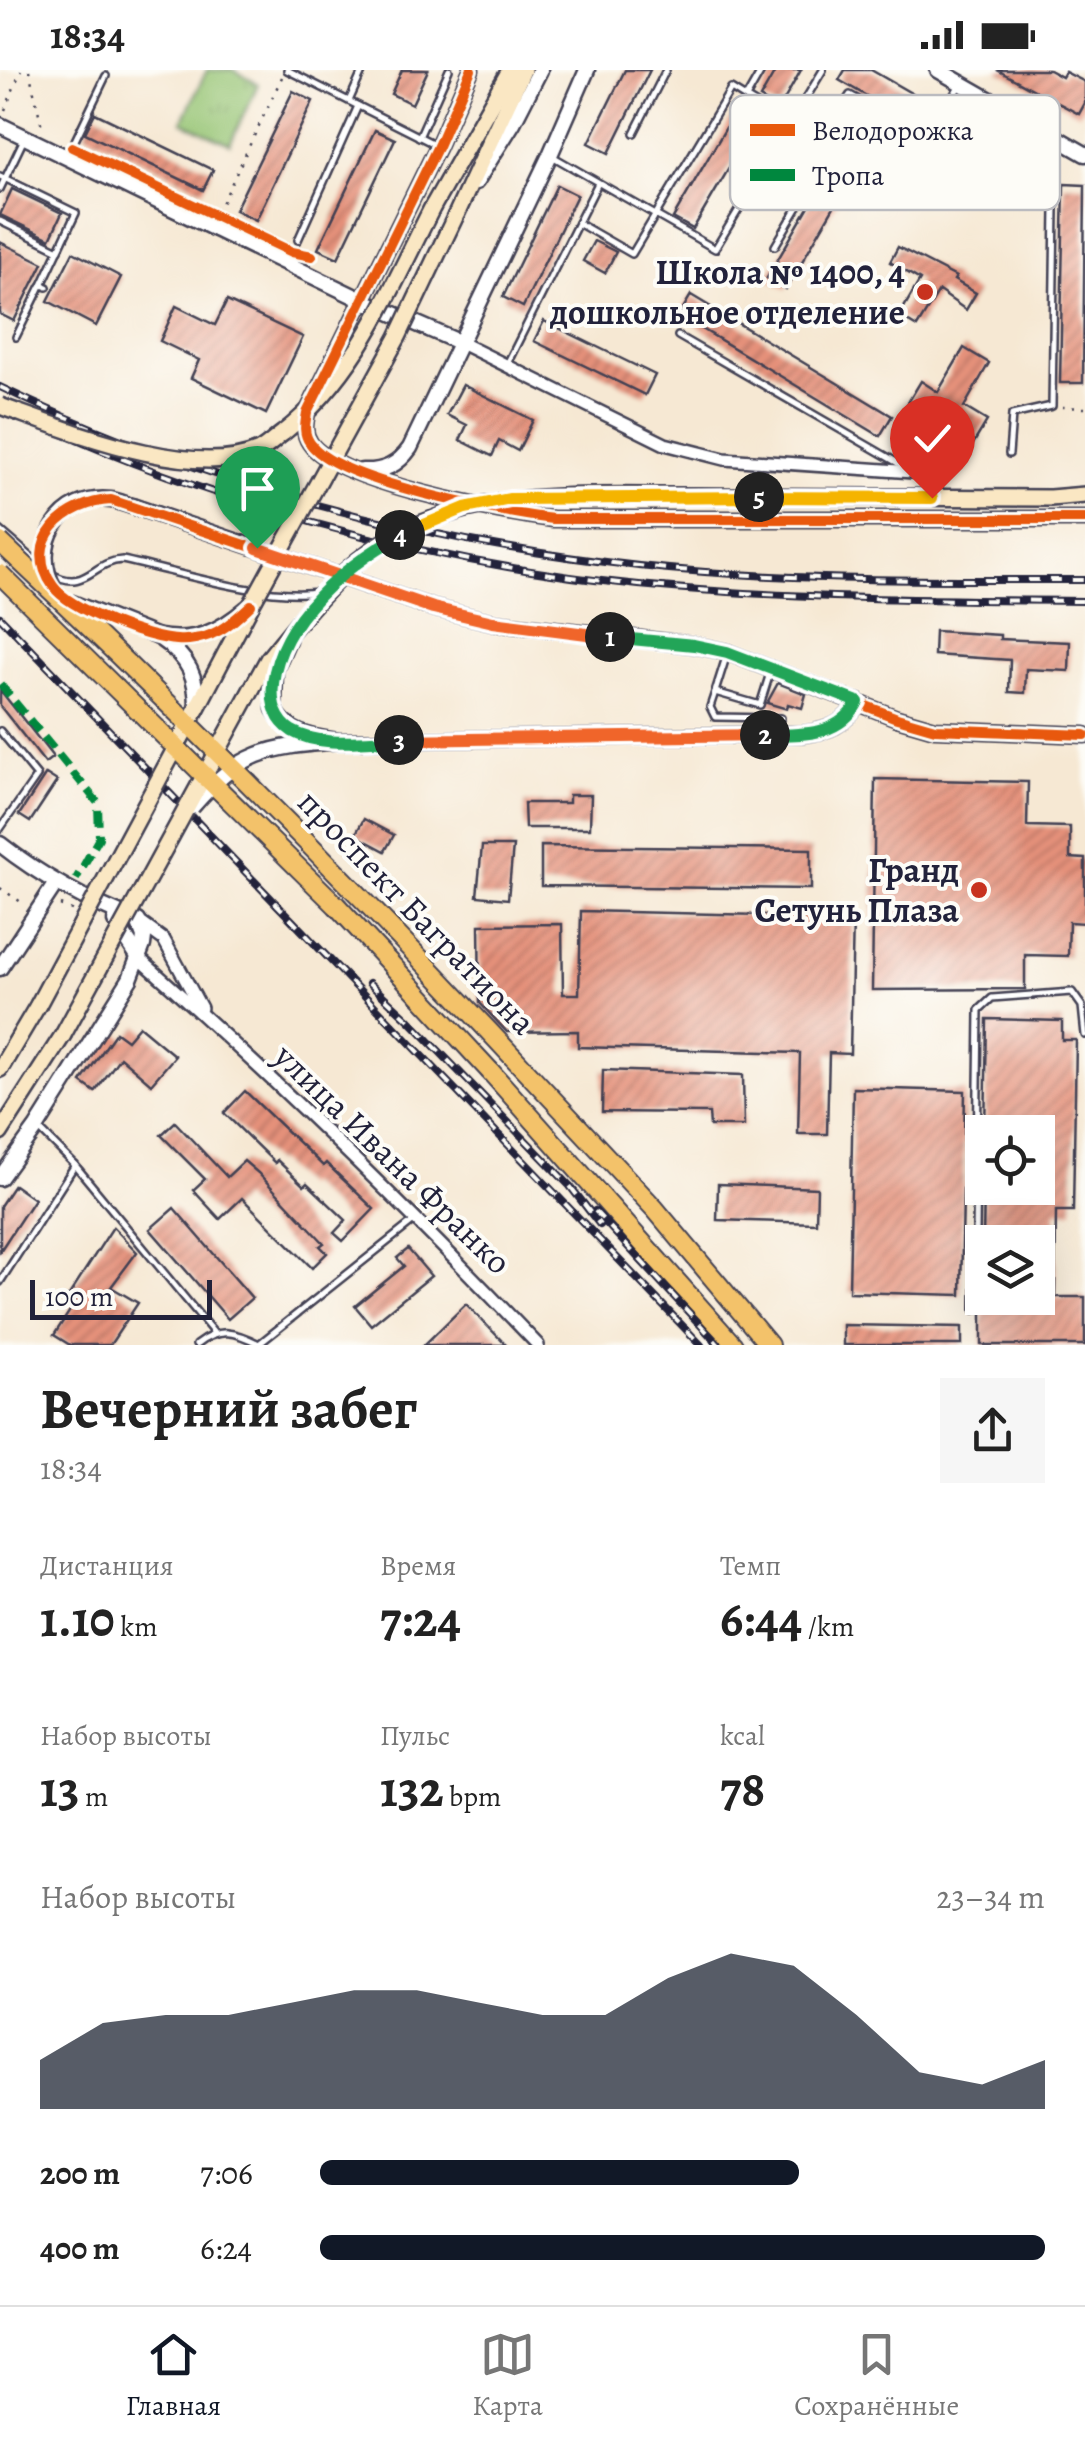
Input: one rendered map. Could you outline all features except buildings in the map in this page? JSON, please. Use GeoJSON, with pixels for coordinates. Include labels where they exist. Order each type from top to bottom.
{"type":"FeatureCollection","features":[{"type":"Feature","properties":{"kind":"main road"},"geometry":{"type":"LineString","coordinates":[[0,406],[81,435],[156,455],[225,458],[260,451],[301,418],[337,382],[353,359],[510,70]]}},
{"type":"Feature","properties":{"kind":"main road"},"geometry":{"type":"LineString","coordinates":[[0,1069],[398,337],[523,70]]}},
{"type":"Feature","properties":{"kind":"main road"},"geometry":{"type":"LineString","coordinates":[[0,1133],[63,1035],[268,659],[346,571],[370,552],[414,528],[465,508],[510,499],[1085,495]]}},
{"type":"Feature","properties":{"kind":"main road","name":"проспект Багратиона"},"geometry":{"type":"LineString","coordinates":[[0,542],[115,651],[456,996],[655,1209],[769,1345]]}},
{"type":"Feature","properties":{"kind":"main road","name":"проспект Багратиона"},"geometry":{"type":"LineString","coordinates":[[0,574],[336,904],[733,1345]]}},
{"type":"Feature","properties":{"kind":"street"},"geometry":{"type":"LineString","coordinates":[[471,70],[438,146],[307,413],[304,426],[316,450],[354,470],[412,490],[510,514],[580,520],[1085,519]]}},
{"type":"Feature","properties":{"kind":"street"},"geometry":{"type":"LineString","coordinates":[[467,193],[504,138],[540,70]]}},
{"type":"Feature","properties":{"kind":"street"},"geometry":{"type":"LineString","coordinates":[[354,470],[386,468],[400,462],[410,448],[587,70]]}},
{"type":"Feature","properties":{"kind":"street"},"geometry":{"type":"LineString","coordinates":[[938,70],[982,95]]}},
{"type":"Feature","properties":{"kind":"street"},"geometry":{"type":"LineString","coordinates":[[1,116],[25,137],[67,158],[362,300],[461,343],[665,444],[724,459],[912,472]]}},
{"type":"Feature","properties":{"kind":"street"},"geometry":{"type":"LineString","coordinates":[[1060,140],[1085,154]]}},
{"type":"Feature","properties":{"kind":"street"},"geometry":{"type":"LineString","coordinates":[[410,448],[403,473],[404,483],[412,490]]}},
{"type":"Feature","properties":{"kind":"street"},"geometry":{"type":"LineString","coordinates":[[251,605],[213,634],[178,640],[158,637],[83,610],[53,587],[45,570],[43,551],[52,528],[68,512],[90,501],[111,500],[433,608],[493,622],[727,652],[935,729],[1085,735]]}},
{"type":"Feature","properties":{"kind":"street"},"geometry":{"type":"LineString","coordinates":[[294,626],[275,670],[274,709],[292,731],[339,740]]}},
{"type":"Feature","properties":{"kind":"street"},"geometry":{"type":"LineString","coordinates":[[158,637],[175,648],[194,673],[196,708]]}},
{"type":"Feature","properties":{"kind":"street"},"geometry":{"type":"LineString","coordinates":[[166,844],[216,779],[244,760],[284,746],[339,740],[803,734],[828,731],[850,716],[858,702]]}},
{"type":"Feature","properties":{"kind":"street","name":"улица Ивана Франко"},"geometry":{"type":"LineString","coordinates":[[0,844],[56,883],[138,921],[164,940],[205,1016]]}},
{"type":"Feature","properties":{"kind":"street"},"geometry":{"type":"LineString","coordinates":[[0,968],[56,883]]}},
{"type":"Feature","properties":{"kind":"street","name":"улица Ивана Франко"},"geometry":{"type":"LineString","coordinates":[[105,909],[139,958],[417,1218],[538,1345]]}},
{"type":"Feature","properties":{"kind":"street"},"geometry":{"type":"LineString","coordinates":[[0,1178],[124,989],[139,958],[144,936],[138,921]]}},
{"type":"Feature","properties":{"kind":"lane"},"geometry":{"type":"LineString","coordinates":[[286,70],[438,146]]}},
{"type":"Feature","properties":{"kind":"lane"},"geometry":{"type":"LineString","coordinates":[[348,102],[364,70]]}},
{"type":"Feature","properties":{"kind":"lane"},"geometry":{"type":"LineString","coordinates":[[419,138],[449,70]]}},
{"type":"Feature","properties":{"kind":"lane"},"geometry":{"type":"LineString","coordinates":[[634,133],[666,70]]}},
{"type":"Feature","properties":{"kind":"lane"},"geometry":{"type":"LineString","coordinates":[[748,95],[762,70]]}},
{"type":"Feature","properties":{"kind":"lane"},"geometry":{"type":"LineString","coordinates":[[809,95],[824,70]]}},
{"type":"Feature","properties":{"kind":"lane"},"geometry":{"type":"LineString","coordinates":[[67,158],[106,76]]}},
{"type":"Feature","properties":{"kind":"lane"},"geometry":{"type":"LineString","coordinates":[[954,95],[961,83]]}},
{"type":"Feature","properties":{"kind":"lane"},"geometry":{"type":"LineString","coordinates":[[578,222],[632,254],[731,89],[741,95]]}},
{"type":"Feature","properties":{"kind":"lane"},"geometry":{"type":"LineString","coordinates":[[298,240],[358,106]]}},
{"type":"Feature","properties":{"kind":"lane"},"geometry":{"type":"LineString","coordinates":[[0,189],[2,177],[25,137]]}},
{"type":"Feature","properties":{"kind":"lane"},"geometry":{"type":"LineString","coordinates":[[550,155],[714,249],[738,210]]}},
{"type":"Feature","properties":{"kind":"lane"},"geometry":{"type":"LineString","coordinates":[[2,177],[76,213],[45,286],[16,337]]}},
{"type":"Feature","properties":{"kind":"lane"},"geometry":{"type":"LineString","coordinates":[[506,365],[598,183]]}},
{"type":"Feature","properties":{"kind":"lane"},"geometry":{"type":"LineString","coordinates":[[775,246],[797,210]]}},
{"type":"Feature","properties":{"kind":"lane"},"geometry":{"type":"LineString","coordinates":[[1009,454],[1012,415],[1052,406],[1055,210]]}},
{"type":"Feature","properties":{"kind":"lane"},"geometry":{"type":"LineString","coordinates":[[0,221],[59,250]]}},
{"type":"Feature","properties":{"kind":"lane"},"geometry":{"type":"LineString","coordinates":[[678,336],[912,472]]}},
{"type":"Feature","properties":{"kind":"lane"},"geometry":{"type":"LineString","coordinates":[[0,530],[54,576],[68,580],[83,578],[114,560],[298,595],[335,590],[346,579]]}},
{"type":"Feature","properties":{"kind":"lane"},"geometry":{"type":"LineString","coordinates":[[727,652],[710,707],[716,717],[781,718]]}},
{"type":"Feature","properties":{"kind":"lane"},"geometry":{"type":"LineString","coordinates":[[715,692],[760,706],[772,667]]}},
{"type":"Feature","properties":{"kind":"lane"},"geometry":{"type":"LineString","coordinates":[[0,731],[37,776],[0,829]]}},
{"type":"Feature","properties":{"kind":"lane"},"geometry":{"type":"LineString","coordinates":[[976,1225],[979,1010],[992,998],[1072,992],[1082,1006],[1085,1034]]}},
{"type":"Feature","properties":{"kind":"lane"},"geometry":{"type":"LineString","coordinates":[[37,1126],[75,1165],[213,1332]]}},
{"type":"Feature","properties":{"kind":"lane"},"geometry":{"type":"LineString","coordinates":[[0,1282],[75,1165]]}},
{"type":"Feature","properties":{"kind":"lane"},"geometry":{"type":"LineString","coordinates":[[196,1345],[213,1332],[237,1332],[259,1344],[417,1218]]}},
{"type":"Feature","properties":{"kind":"path"},"geometry":{"type":"LineString","coordinates":[[1,116],[21,70]]}},
{"type":"Feature","properties":{"kind":"path"},"geometry":{"type":"LineString","coordinates":[[29,70],[42,127]]}},
{"type":"Feature","properties":{"kind":"path"},"geometry":{"type":"LineString","coordinates":[[217,214],[286,70]]}},
{"type":"Feature","properties":{"kind":"path"},"geometry":{"type":"LineString","coordinates":[[1052,406],[1085,408]]}},
{"type":"Feature","properties":{"kind":"path"},"geometry":{"type":"LineString","coordinates":[[0,888],[25,906]]}},
{"type":"Feature","properties":{"kind":"path"},"geometry":{"type":"LineString","coordinates":[[60,904],[83,916]]}},
{"type":"Feature","properties":{"kind":"green space"},"geometry":{"type":"Polygon","coordinates":[[[207,70],[233,70],[258,84],[230,144],[182,122],[207,70]]]}},
{"type":"Feature","properties":{"kind":"railway"},"geometry":{"type":"LineString","coordinates":[[0,387],[153,452],[232,479],[312,504],[474,541],[639,566],[750,575],[1085,580]]}},
{"type":"Feature","properties":{"kind":"railway"},"geometry":{"type":"LineString","coordinates":[[0,406],[153,471],[232,498],[312,522],[474,561],[557,575],[694,590],[862,598],[1085,601]]}},
{"type":"Feature","properties":{"kind":"railway"},"geometry":{"type":"LineString","coordinates":[[0,617],[701,1345]]}},
{"type":"Feature","properties":{"kind":"railway"},"geometry":{"type":"LineString","coordinates":[[369,983],[570,1186],[600,1225]]}},
{"type":"Feature","properties":{"kind":"railway"},"geometry":{"type":"LineString","coordinates":[[595,1211],[719,1345]]}},
{"type":"Feature","properties":{"kind":"marked path"},"geometry":{"type":"LineString","coordinates":[[0,684],[98,803],[99,838],[76,879]]}},
{"type":"Feature","properties":{"kind":"cycle path"},"geometry":{"type":"LineString","coordinates":[[471,70],[438,146],[307,413],[308,439],[326,457],[386,483],[553,519],[1085,519]]}},
{"type":"Feature","properties":{"kind":"cycle path"},"geometry":{"type":"LineString","coordinates":[[72,147],[292,252],[312,256]]}},
{"type":"Feature","properties":{"kind":"cycle path"},"geometry":{"type":"LineString","coordinates":[[251,605],[224,628],[196,639],[164,638],[130,629],[75,604],[53,586],[44,569],[45,540],[64,516],[94,502],[111,500],[433,608],[493,622],[727,652],[935,729],[1085,735]]}},
{"type":"Feature","properties":{"kind":"place","name":"Школа № 1400, 4 дошкольное отделение"},"geometry":{"type":"Point","coordinates":[925,292]}},
{"type":"Feature","properties":{"kind":"place","name":"Гранд Сетунь Плаза"},"geometry":{"type":"Point","coordinates":[979,890]}},
{"type":"Feature","properties":{"kind":"route"},"geometry":{"type":"LineString","coordinates":[[257,548],[269,552],[346,579],[433,608],[493,622],[727,652],[858,702],[850,716],[828,731],[803,734],[339,740],[292,731],[274,709],[272,692],[275,670],[294,626],[313,606],[346,571],[370,552],[414,528],[465,508],[510,499],[558,497],[932,498]]}}]}
